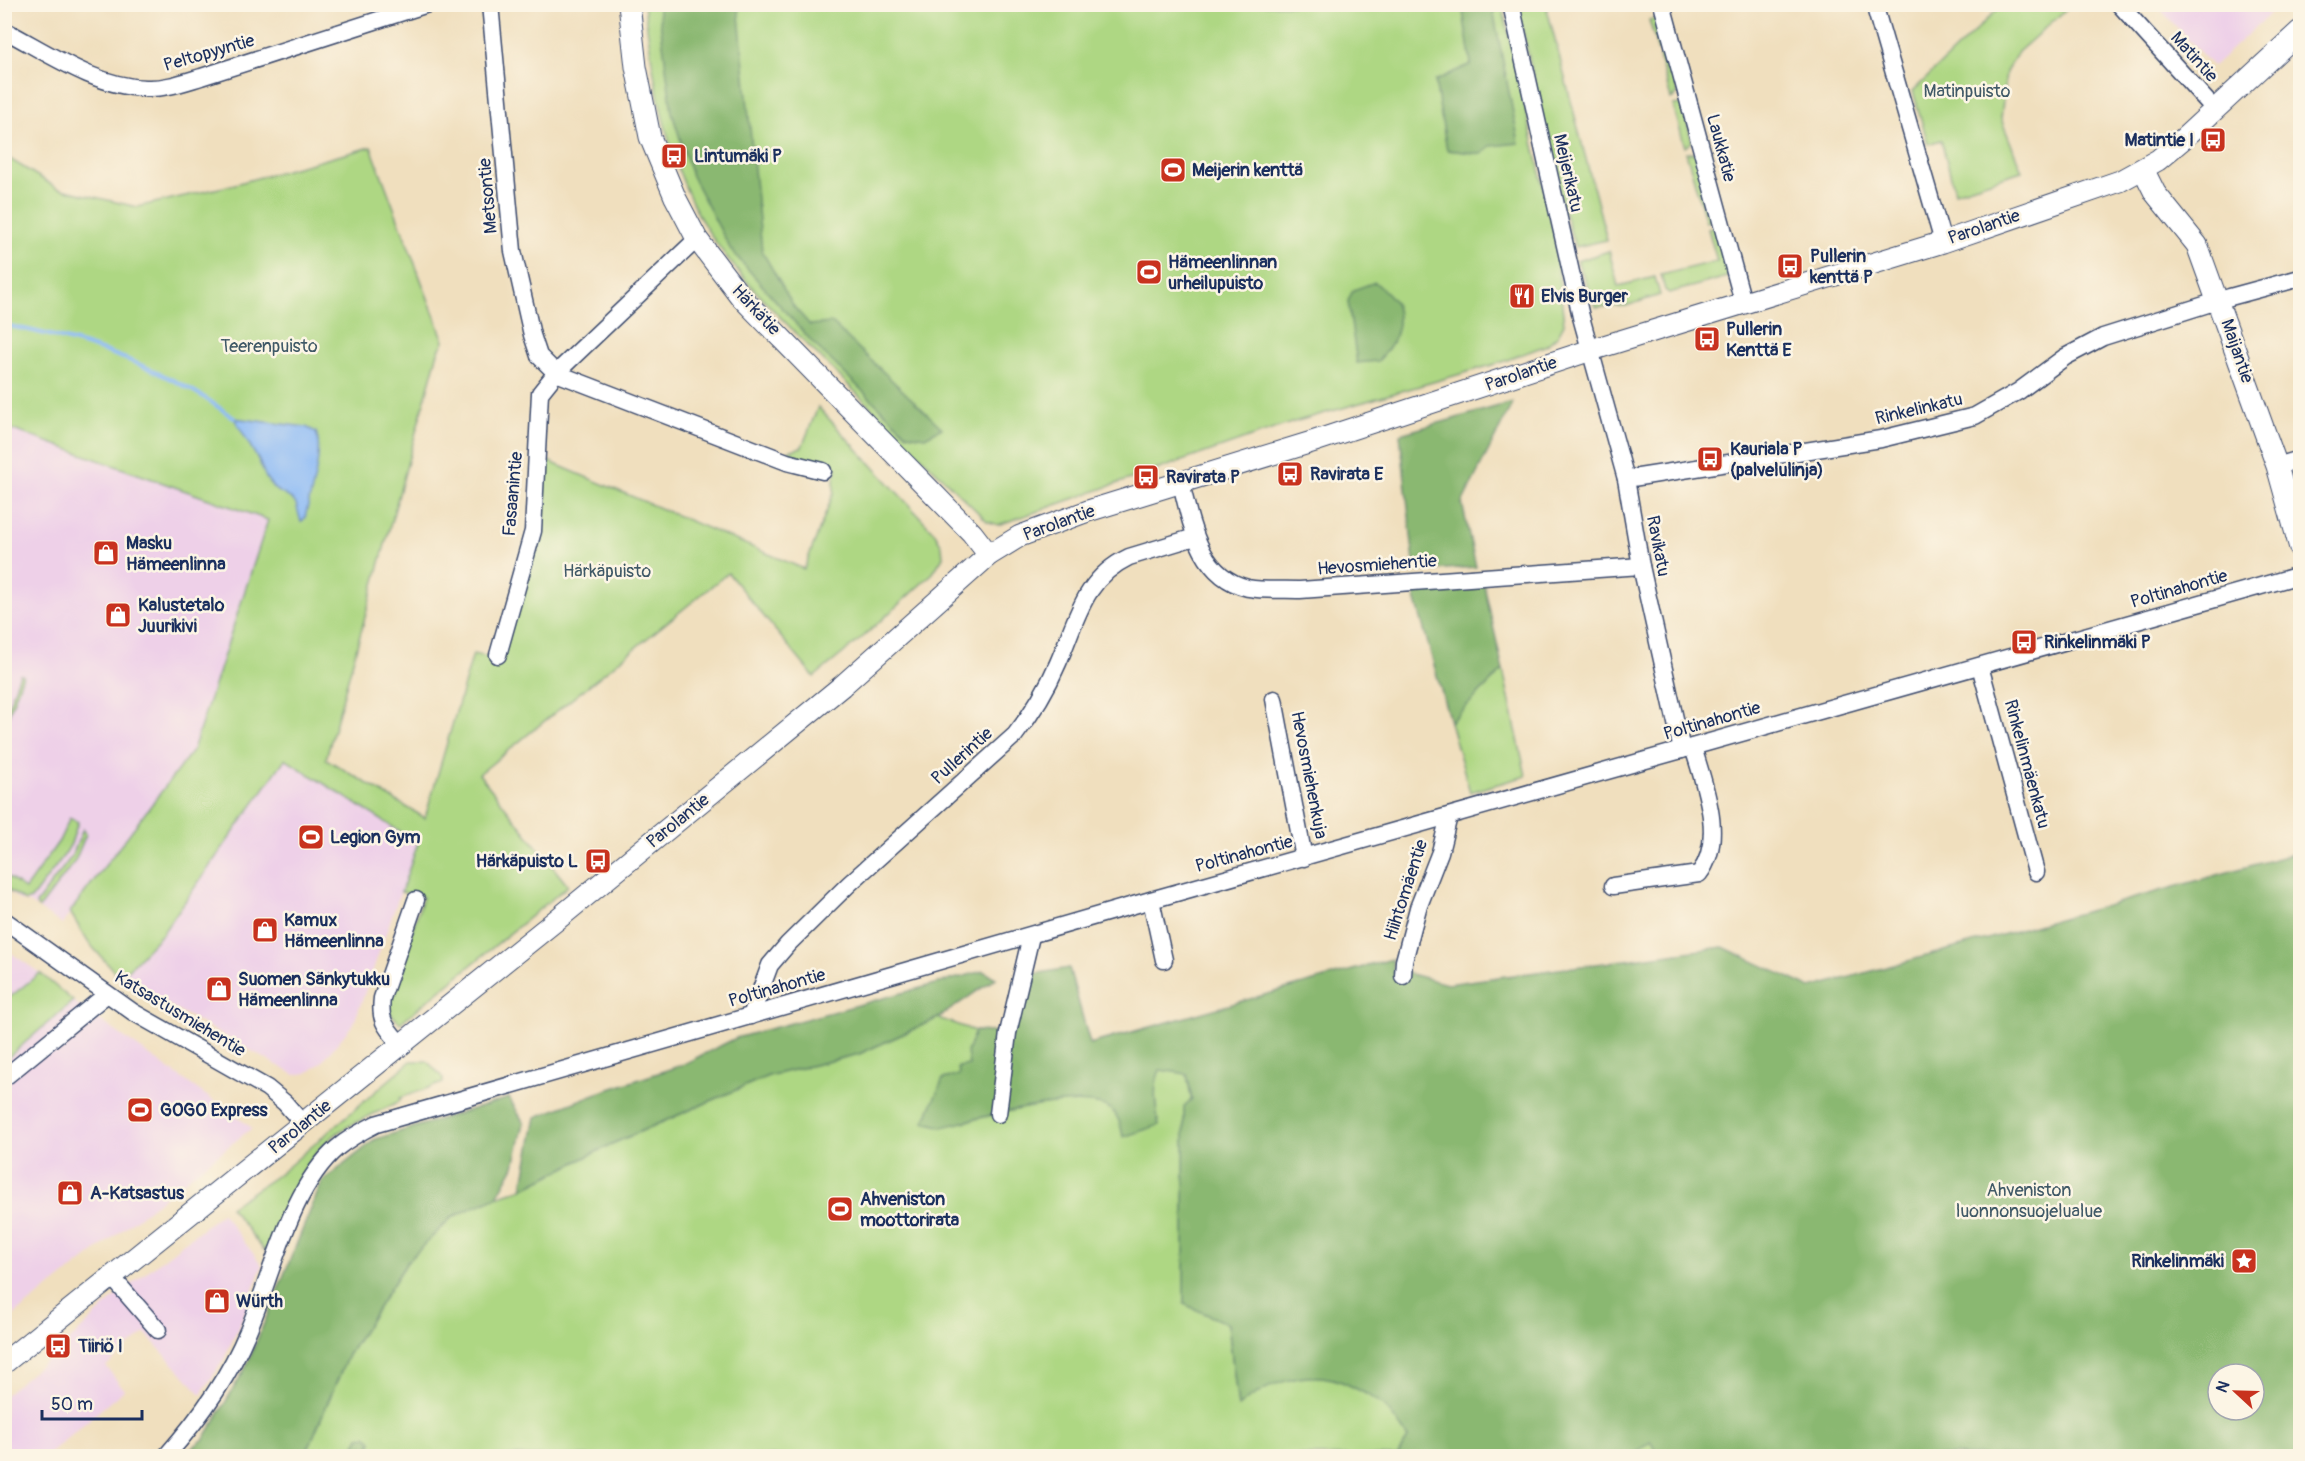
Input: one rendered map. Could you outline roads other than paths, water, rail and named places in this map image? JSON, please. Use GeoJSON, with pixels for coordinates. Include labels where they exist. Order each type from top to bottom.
{"type":"FeatureCollection","features":[{"type":"Feature","properties":{"kind":"main road","name":"Härkätie"},"geometry":{"type":"LineString","coordinates":[[629,4],[636,67],[650,137],[675,197],[697,239],[741,297],[972,533],[989,555]]}},
{"type":"Feature","properties":{"kind":"main road","name":"Parolantie"},"geometry":{"type":"LineString","coordinates":[[4,1363],[401,1045],[842,686],[989,555],[1020,536],[1088,511],[1591,350],[1943,242],[2120,181],[2158,160],[2301,31]]}},
{"type":"Feature","properties":{"kind":"main road","name":"Maijantie"},"geometry":{"type":"LineString","coordinates":[[2143,169],[2155,193],[2197,245],[2277,466],[2301,548]]}},
{"type":"Feature","properties":{"kind":"street","name":"Peltopyyntie"},"geometry":{"type":"LineString","coordinates":[[4,30],[105,80],[125,86],[148,88],[170,86],[201,77],[428,4]]}},
{"type":"Feature","properties":{"kind":"street","name":"Metsontie"},"geometry":{"type":"LineString","coordinates":[[490,4],[513,251],[539,356],[556,373],[787,462],[824,471]]}},
{"type":"Feature","properties":{"kind":"street","name":"Meijerikatu"},"geometry":{"type":"LineString","coordinates":[[1511,4],[1581,317],[1591,350]]}},
{"type":"Feature","properties":{"kind":"street","name":"Laukkatie"},"geometry":{"type":"LineString","coordinates":[[1662,4],[1743,302]]}},
{"type":"Feature","properties":{"kind":"street"},"geometry":{"type":"LineString","coordinates":[[1874,4],[1943,242]]}},
{"type":"Feature","properties":{"kind":"street","name":"Matintie"},"geometry":{"type":"LineString","coordinates":[[2119,4],[2215,110]]}},
{"type":"Feature","properties":{"kind":"street"},"geometry":{"type":"LineString","coordinates":[[556,373],[697,239]]}},
{"type":"Feature","properties":{"kind":"street","name":"Rinkelinkatu"},"geometry":{"type":"LineString","coordinates":[[1626,479],[1881,439],[1975,416],[2019,391],[2065,357],[2103,337],[2301,278]]}},
{"type":"Feature","properties":{"kind":"street","name":"Ravikatu"},"geometry":{"type":"LineString","coordinates":[[1591,350],[1626,479],[1641,566],[1688,749],[1709,804],[1711,827],[1707,864],[1699,874],[1613,886]]}},
{"type":"Feature","properties":{"kind":"street","name":"Fasaanintie"},"geometry":{"type":"LineString","coordinates":[[498,655],[532,531],[540,393],[556,373]]}},
{"type":"Feature","properties":{"kind":"street"},"geometry":{"type":"LineString","coordinates":[[2277,466],[2301,459]]}},
{"type":"Feature","properties":{"kind":"street","name":"Hevosmiehentie"},"geometry":{"type":"LineString","coordinates":[[1181,483],[1194,537],[1218,572],[1232,582],[1250,588],[1300,590],[1641,566]]}},
{"type":"Feature","properties":{"kind":"street","name":"Pullerintie"},"geometry":{"type":"LineString","coordinates":[[751,1016],[770,965],[788,944],[849,884],[1015,735],[1034,711],[1058,664],[1093,584],[1119,562],[1129,557],[1194,537]]}},
{"type":"Feature","properties":{"kind":"street","name":"Poltinahontie"},"geometry":{"type":"LineString","coordinates":[[166,1456],[198,1417],[231,1366],[248,1331],[291,1219],[322,1163],[337,1148],[376,1124],[1151,900],[2301,575]]}},
{"type":"Feature","properties":{"kind":"street","name":"Rinkelinmäenkatu"},"geometry":{"type":"LineString","coordinates":[[1980,666],[2036,872]]}},
{"type":"Feature","properties":{"kind":"street","name":"Hevosmiehenkuja"},"geometry":{"type":"LineString","coordinates":[[1274,699],[1304,858]]}},
{"type":"Feature","properties":{"kind":"street","name":"Hiihtomäentie"},"geometry":{"type":"LineString","coordinates":[[1403,976],[1404,960],[1418,908],[1440,852],[1449,816]]}},
{"type":"Feature","properties":{"kind":"street"},"geometry":{"type":"LineString","coordinates":[[401,1045],[383,1023],[380,1011],[382,998],[416,900]]}},
{"type":"Feature","properties":{"kind":"street"},"geometry":{"type":"LineString","coordinates":[[1151,900],[1164,960]]}},
{"type":"Feature","properties":{"kind":"street","name":"Katsastusmiehentie"},"geometry":{"type":"LineString","coordinates":[[4,920],[133,1012],[267,1088],[285,1103],[303,1124]]}},
{"type":"Feature","properties":{"kind":"street"},"geometry":{"type":"LineString","coordinates":[[998,1114],[1008,1033],[1030,936]]}},
{"type":"Feature","properties":{"kind":"street"},"geometry":{"type":"LineString","coordinates":[[4,1078],[107,994]]}},
{"type":"Feature","properties":{"kind":"street"},"geometry":{"type":"LineString","coordinates":[[112,1276],[158,1330]]}},
{"type":"Feature","properties":{"kind":"water"},"geometry":{"type":"Polygon","coordinates":[[[234,418],[306,427],[316,432],[317,463],[305,518],[301,522],[296,504],[292,499],[274,489],[266,478],[259,461],[234,418]]]}},
{"type":"Feature","properties":{"kind":"waterway"},"geometry":{"type":"LineString","coordinates":[[4,325],[52,335],[144,366],[194,391],[234,418]]}},
{"type":"Feature","properties":{"kind":"place","name":"Matintie I"},"geometry":{"type":"Point","coordinates":[2213,140]}},
{"type":"Feature","properties":{"kind":"place","name":"Lintumäki P"},"geometry":{"type":"Point","coordinates":[674,156]}},
{"type":"Feature","properties":{"kind":"place","name":"Meijerin kenttä"},"geometry":{"type":"Point","coordinates":[1173,170]}},
{"type":"Feature","properties":{"kind":"place","name":"Pullerin kenttä P"},"geometry":{"type":"Point","coordinates":[1790,266]}},
{"type":"Feature","properties":{"kind":"place","name":"Hämeenlinnan urheilupuisto"},"geometry":{"type":"Point","coordinates":[1149,272]}},
{"type":"Feature","properties":{"kind":"place","name":"Elvis Burger"},"geometry":{"type":"Point","coordinates":[1522,296]}},
{"type":"Feature","properties":{"kind":"place","name":"Pullerin Kenttä E"},"geometry":{"type":"Point","coordinates":[1707,339]}},
{"type":"Feature","properties":{"kind":"place","name":"Kauriala P (palvelulinja)"},"geometry":{"type":"Point","coordinates":[1710,459]}},
{"type":"Feature","properties":{"kind":"place","name":"Ravirata E"},"geometry":{"type":"Point","coordinates":[1290,474]}},
{"type":"Feature","properties":{"kind":"place","name":"Ravirata P"},"geometry":{"type":"Point","coordinates":[1146,477]}},
{"type":"Feature","properties":{"kind":"place","name":"Masku Hämeenlinna"},"geometry":{"type":"Point","coordinates":[106,553]}},
{"type":"Feature","properties":{"kind":"place","name":"Kalustetalo Juurikivi"},"geometry":{"type":"Point","coordinates":[118,615]}},
{"type":"Feature","properties":{"kind":"place","name":"Rinkelinmäki P"},"geometry":{"type":"Point","coordinates":[2024,642]}},
{"type":"Feature","properties":{"kind":"place","name":"Legion Gym"},"geometry":{"type":"Point","coordinates":[311,837]}},
{"type":"Feature","properties":{"kind":"place","name":"Härkäpuisto L"},"geometry":{"type":"Point","coordinates":[598,861]}},
{"type":"Feature","properties":{"kind":"place","name":"Kamux Hämeenlinna"},"geometry":{"type":"Point","coordinates":[265,930]}},
{"type":"Feature","properties":{"kind":"place","name":"Suomen Sänkytukku Hämeenlinna"},"geometry":{"type":"Point","coordinates":[219,989]}},
{"type":"Feature","properties":{"kind":"place","name":"GOGO Express"},"geometry":{"type":"Point","coordinates":[140,1110]}},
{"type":"Feature","properties":{"kind":"place","name":"A-Katsastus"},"geometry":{"type":"Point","coordinates":[70,1193]}},
{"type":"Feature","properties":{"kind":"place","name":"Ahveniston moottorirata"},"geometry":{"type":"Point","coordinates":[840,1209]}},
{"type":"Feature","properties":{"kind":"place","name":"Rinkelinmäki"},"geometry":{"type":"Point","coordinates":[2244,1261]}},
{"type":"Feature","properties":{"kind":"place","name":"Würth"},"geometry":{"type":"Point","coordinates":[217,1301]}},
{"type":"Feature","properties":{"kind":"place","name":"Tiiriö I"},"geometry":{"type":"Point","coordinates":[58,1346]}},
{"type":"Feature","properties":{"kind":"park label","name":"Matinpuisto"},"geometry":{"type":"Point","coordinates":[1967,91]}},
{"type":"Feature","properties":{"kind":"park label","name":"Teerenpuisto"},"geometry":{"type":"Point","coordinates":[269,346]}},
{"type":"Feature","properties":{"kind":"park label","name":"Härkäpuisto"},"geometry":{"type":"Point","coordinates":[607,571]}},
{"type":"Feature","properties":{"kind":"park label","name":"Ahveniston luonnonsuojelualue"},"geometry":{"type":"Point","coordinates":[2029,1200]}}]}
